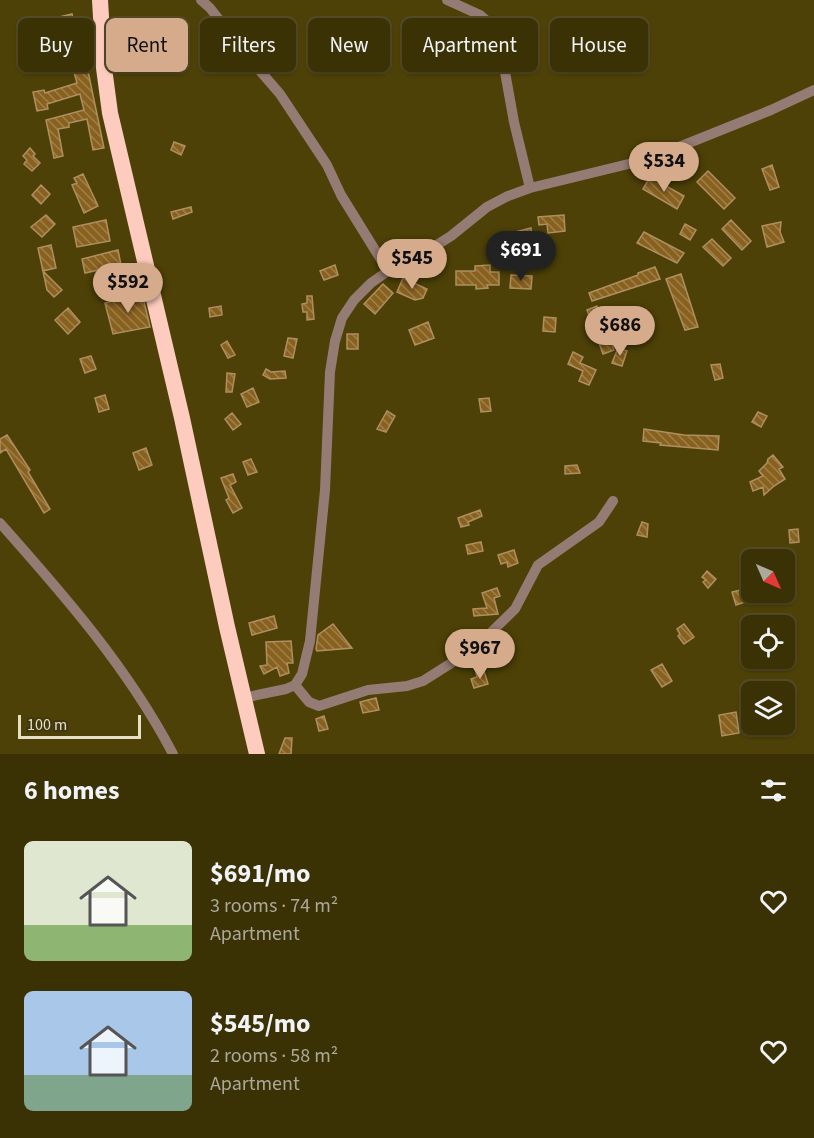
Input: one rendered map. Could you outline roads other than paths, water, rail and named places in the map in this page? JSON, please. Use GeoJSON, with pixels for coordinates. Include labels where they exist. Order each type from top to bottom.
{"type":"FeatureCollection","features":[{"type":"Feature","properties":{"kind":"highway"},"geometry":{"type":"LineString","coordinates":[[100,0],[104,68],[110,113],[182,418],[257,754]]}},
{"type":"Feature","properties":{"kind":"street"},"geometry":{"type":"LineString","coordinates":[[201,0],[280,93],[327,165],[341,195],[388,271]]}},
{"type":"Feature","properties":{"kind":"street"},"geometry":{"type":"LineString","coordinates":[[447,0],[480,15],[487,21],[500,44],[514,122],[530,188]]}},
{"type":"Feature","properties":{"kind":"street"},"geometry":{"type":"LineString","coordinates":[[243,698],[286,689],[295,685],[300,679],[310,641],[325,490],[330,372],[335,341],[342,318],[354,300],[370,283],[444,241],[487,207],[508,196],[530,188],[649,159],[771,110],[814,90]]}},
{"type":"Feature","properties":{"kind":"street"},"geometry":{"type":"LineString","coordinates":[[295,685],[309,702],[319,706],[376,688],[407,686],[437,674],[476,648],[497,628],[515,609],[538,565],[594,526],[613,501]]}},
{"type":"Feature","properties":{"kind":"street"},"geometry":{"type":"LineString","coordinates":[[0,523],[72,604],[152,715],[173,754]]}}]}
